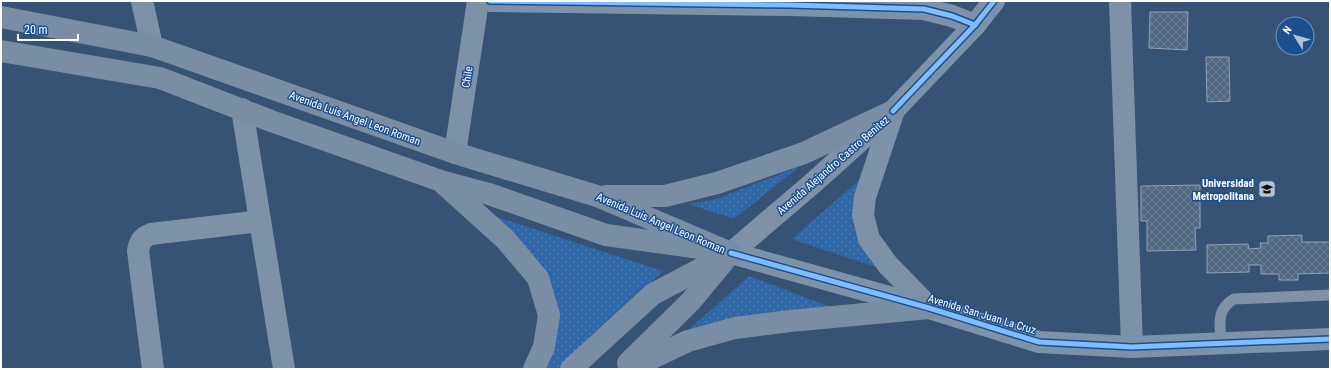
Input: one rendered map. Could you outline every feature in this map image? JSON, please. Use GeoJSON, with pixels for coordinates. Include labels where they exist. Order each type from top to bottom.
{"type":"FeatureCollection","features":[{"type":"Feature","properties":{"kind":"main road","name":"Avenida Luis Angel Leon Roman"},"geometry":{"type":"LineString","coordinates":[[1,17],[152,46],[455,153],[596,196],[731,252]]}},
{"type":"Feature","properties":{"kind":"main road","name":"Avenida Luis Angel Leon Roman"},"geometry":{"type":"LineString","coordinates":[[1,51],[160,78],[271,121],[441,181],[489,194],[606,235],[731,252]]}},
{"type":"Feature","properties":{"kind":"main road"},"geometry":{"type":"LineString","coordinates":[[596,196],[665,196],[717,183],[804,153],[893,112]]}},
{"type":"Feature","properties":{"kind":"main road"},"geometry":{"type":"LineString","coordinates":[[441,181],[505,239],[538,278],[549,315],[544,347],[534,369]]}},
{"type":"Feature","properties":{"kind":"main road","name":"Avenida Alejandro Castro Benitez"},"geometry":{"type":"LineString","coordinates":[[571,369],[653,294],[731,252]]}},
{"type":"Feature","properties":{"kind":"main road","name":"Avenida Alejandro Castro Benitez"},"geometry":{"type":"LineString","coordinates":[[622,369],[691,301],[731,252]]}},
{"type":"Feature","properties":{"kind":"main road"},"geometry":{"type":"LineString","coordinates":[[631,369],[688,341],[735,328],[790,321],[930,308]]}},
{"type":"Feature","properties":{"kind":"street"},"geometry":{"type":"LineString","coordinates":[[142,1],[152,46]]}},
{"type":"Feature","properties":{"kind":"street","name":"Chile"},"geometry":{"type":"LineString","coordinates":[[455,153],[478,1]]}},
{"type":"Feature","properties":{"kind":"street"},"geometry":{"type":"LineString","coordinates":[[490,1],[924,5],[975,25]]}},
{"type":"Feature","properties":{"kind":"street","name":"Avenida Alejandro Castro Benitez"},"geometry":{"type":"LineString","coordinates":[[731,252],[813,184],[893,112],[975,25],[994,1]]}},
{"type":"Feature","properties":{"kind":"street"},"geometry":{"type":"LineString","coordinates":[[1120,1],[1132,347]]}},
{"type":"Feature","properties":{"kind":"street"},"geometry":{"type":"LineString","coordinates":[[242,109],[284,369]]}},
{"type":"Feature","properties":{"kind":"street"},"geometry":{"type":"LineString","coordinates":[[893,112],[865,197],[864,215],[869,239],[883,259],[930,308]]}},
{"type":"Feature","properties":{"kind":"street"},"geometry":{"type":"LineString","coordinates":[[153,369],[138,251],[141,240],[151,234],[260,221]]}},
{"type":"Feature","properties":{"kind":"street","name":"Avenida San Juan La Cruz"},"geometry":{"type":"LineString","coordinates":[[731,252],[930,308],[1039,342],[1132,347],[1221,342],[1330,339]]}},
{"type":"Feature","properties":{"kind":"lane"},"geometry":{"type":"LineString","coordinates":[[1221,342],[1220,314],[1227,303],[1234,299],[1330,295]]}},
{"type":"Feature","properties":{"kind":"shaded area"},"geometry":{"type":"Polygon","coordinates":[[[799,167],[734,219],[688,204],[716,199],[799,167]]]}},
{"type":"Feature","properties":{"kind":"shaded area"},"geometry":{"type":"Polygon","coordinates":[[[867,173],[853,206],[853,226],[860,245],[879,268],[792,239],[867,173]]]}},
{"type":"Feature","properties":{"kind":"shaded area"},"geometry":{"type":"Polygon","coordinates":[[[497,217],[663,271],[558,369],[545,369],[553,308],[497,217]]]}},
{"type":"Feature","properties":{"kind":"shaded area"},"geometry":{"type":"Polygon","coordinates":[[[749,276],[836,309],[677,340],[749,276]]]}},
{"type":"Feature","properties":{"kind":"building"},"geometry":{"type":"Polygon","coordinates":[[[1150,12],[1188,12],[1187,50],[1149,48],[1150,12]]]}},
{"type":"Feature","properties":{"kind":"building"},"geometry":{"type":"Polygon","coordinates":[[[1206,57],[1229,57],[1230,101],[1207,102],[1206,57]]]}},
{"type":"Feature","properties":{"kind":"building"},"geometry":{"type":"Polygon","coordinates":[[[1200,185],[1200,228],[1195,228],[1196,250],[1147,251],[1147,221],[1141,221],[1141,186],[1200,185]]]}},
{"type":"Feature","properties":{"kind":"building"},"geometry":{"type":"Polygon","coordinates":[[[1302,235],[1302,242],[1330,242],[1330,273],[1298,274],[1298,280],[1279,280],[1279,274],[1261,274],[1261,265],[1249,265],[1249,272],[1207,273],[1207,245],[1248,244],[1249,249],[1261,248],[1260,243],[1268,243],[1268,236],[1302,235]]]}},
{"type":"Feature","properties":{"kind":"cycle path"},"geometry":{"type":"LineString","coordinates":[[490,1],[790,5],[924,9],[952,16],[975,25]]}},
{"type":"Feature","properties":{"kind":"cycle path"},"geometry":{"type":"LineString","coordinates":[[893,111],[975,25],[994,1]]}},
{"type":"Feature","properties":{"kind":"cycle path"},"geometry":{"type":"LineString","coordinates":[[731,253],[929,308],[1039,342],[1132,347],[1330,339]]}},
{"type":"Feature","properties":{"kind":"place","name":"Universidad Metropolitana"},"geometry":{"type":"Point","coordinates":[1267,189]}}]}
